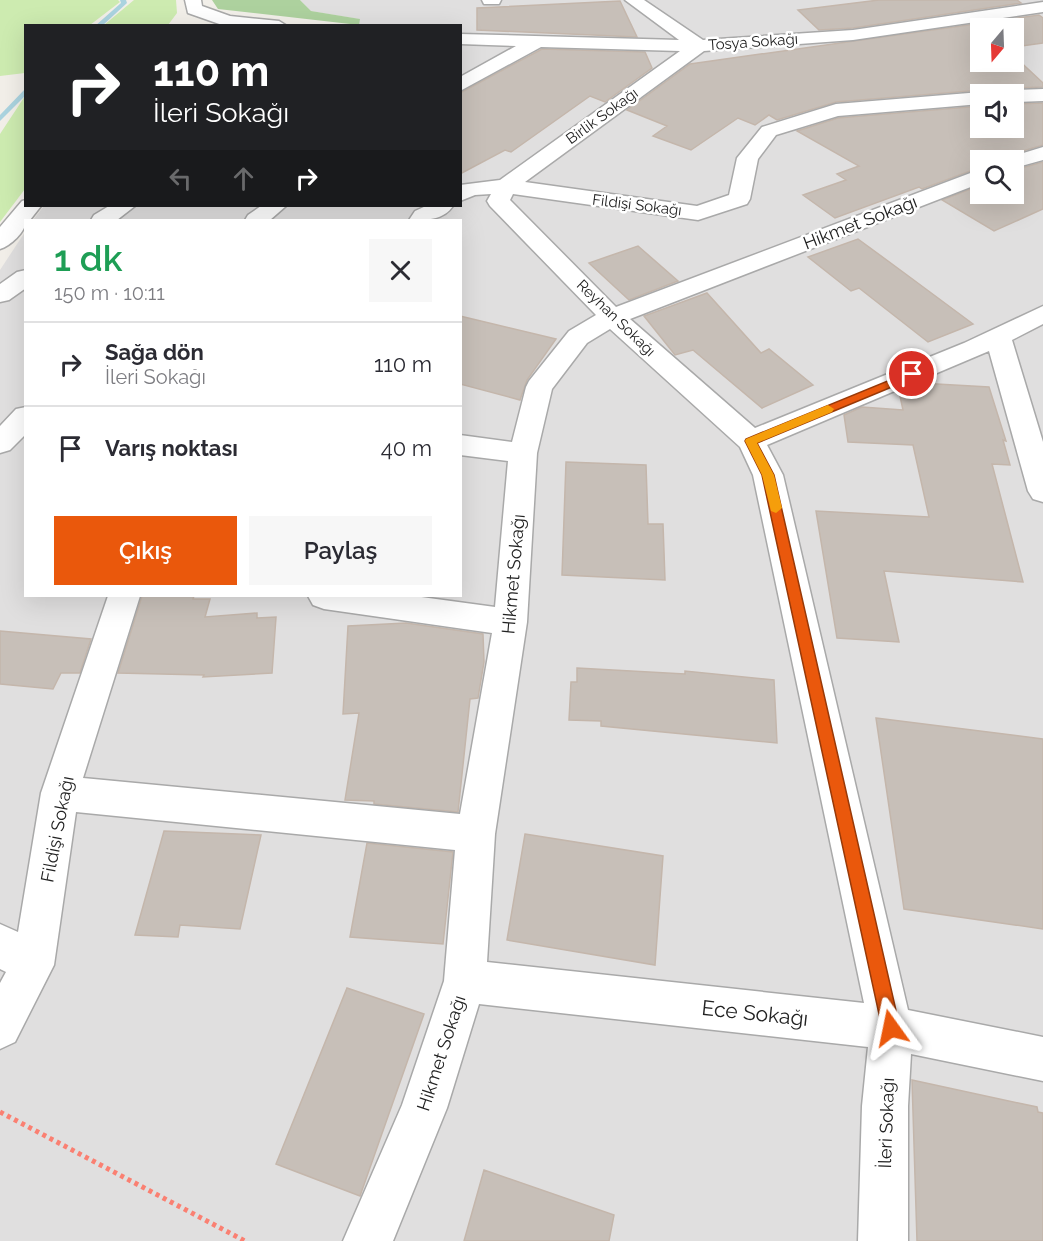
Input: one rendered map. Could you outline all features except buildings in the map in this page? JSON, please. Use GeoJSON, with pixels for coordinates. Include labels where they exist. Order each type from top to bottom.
{"type":"FeatureCollection","features":[{"type":"Feature","properties":{"kind":"street"},"geometry":{"type":"LineString","coordinates":[[193,0],[194,9],[225,23],[243,24]]}},
{"type":"Feature","properties":{"kind":"street"},"geometry":{"type":"LineString","coordinates":[[633,0],[699,46]]}},
{"type":"Feature","properties":{"kind":"street","name":"Tosya Sokağı"},"geometry":{"type":"LineString","coordinates":[[462,39],[699,46],[854,35],[1043,7]]}},
{"type":"Feature","properties":{"kind":"street"},"geometry":{"type":"LineString","coordinates":[[462,84],[536,42]]}},
{"type":"Feature","properties":{"kind":"street","name":"Birlik Sokağı"},"geometry":{"type":"LineString","coordinates":[[506,186],[699,46]]}},
{"type":"Feature","properties":{"kind":"street"},"geometry":{"type":"LineString","coordinates":[[1024,96],[1043,95]]}},
{"type":"Feature","properties":{"kind":"street","name":"Fildişi Sokağı"},"geometry":{"type":"LineString","coordinates":[[462,194],[470,189],[506,186],[698,213],[739,199],[748,158],[769,131],[836,110],[970,99]]}},
{"type":"Feature","properties":{"kind":"street","name":"Hikmet Sokağı"},"geometry":{"type":"LineString","coordinates":[[368,1241],[424,1108],[465,981],[476,834],[510,622],[523,453],[539,387],[578,337],[612,317],[970,179]]}},
{"type":"Feature","properties":{"kind":"street","name":"Reyhan Sokağı"},"geometry":{"type":"LineString","coordinates":[[506,186],[498,201],[612,317],[750,441]]}},
{"type":"Feature","properties":{"kind":"street"},"geometry":{"type":"LineString","coordinates":[[0,242],[29,207]]}},
{"type":"Feature","properties":{"kind":"street"},"geometry":{"type":"LineString","coordinates":[[104,219],[122,207]]}},
{"type":"Feature","properties":{"kind":"street"},"geometry":{"type":"LineString","coordinates":[[257,219],[274,207]]}},
{"type":"Feature","properties":{"kind":"street"},"geometry":{"type":"LineString","coordinates":[[421,219],[440,207]]}},
{"type":"Feature","properties":{"kind":"street"},"geometry":{"type":"LineString","coordinates":[[0,295],[24,278]]}},
{"type":"Feature","properties":{"kind":"street"},"geometry":{"type":"LineString","coordinates":[[750,441],[999,337],[1043,314]]}},
{"type":"Feature","properties":{"kind":"street"},"geometry":{"type":"LineString","coordinates":[[999,337],[1043,491]]}},
{"type":"Feature","properties":{"kind":"street"},"geometry":{"type":"LineString","coordinates":[[0,443],[24,418]]}},
{"type":"Feature","properties":{"kind":"street","name":"İleri Sokağı"},"geometry":{"type":"LineString","coordinates":[[750,441],[768,475],[891,1028],[885,1106],[883,1241]]}},
{"type":"Feature","properties":{"kind":"street"},"geometry":{"type":"LineString","coordinates":[[462,445],[523,453]]}},
{"type":"Feature","properties":{"kind":"street","name":"Fildişi Sokağı"},"geometry":{"type":"LineString","coordinates":[[0,1027],[16,955],[60,793],[124,597]]}},
{"type":"Feature","properties":{"kind":"street"},"geometry":{"type":"LineString","coordinates":[[331,597],[510,622]]}},
{"type":"Feature","properties":{"kind":"street"},"geometry":{"type":"LineString","coordinates":[[60,793],[476,834]]}},
{"type":"Feature","properties":{"kind":"street","name":"Ece Sokağı"},"geometry":{"type":"LineString","coordinates":[[465,981],[891,1028],[1043,1059]]}},
{"type":"Feature","properties":{"kind":"path"},"geometry":{"type":"LineString","coordinates":[[0,1112],[245,1241]]}},
{"type":"Feature","properties":{"kind":"shaded area"},"geometry":{"type":"Polygon","coordinates":[[[300,0],[1043,0],[1043,1241],[0,1241],[0,270],[24,234],[24,597],[462,597],[462,219],[34,219],[43,207],[462,207],[462,24],[359,24],[359,19],[310,11],[300,0]]]}},
{"type":"Feature","properties":{"kind":"green space"},"geometry":{"type":"Polygon","coordinates":[[[0,0],[118,0],[120,2],[91,24],[24,24],[24,73],[0,76],[0,0]]]}},
{"type":"Feature","properties":{"kind":"green space"},"geometry":{"type":"Polygon","coordinates":[[[134,0],[176,0],[177,13],[169,24],[105,24],[134,0]]]}},
{"type":"Feature","properties":{"kind":"green space"},"geometry":{"type":"Polygon","coordinates":[[[212,0],[300,0],[311,11],[360,19],[359,24],[350,24],[218,9],[212,0]]]}},
{"type":"Feature","properties":{"kind":"green space"},"geometry":{"type":"Polygon","coordinates":[[[24,98],[24,190],[0,222],[0,134],[24,98]]]}},
{"type":"Feature","properties":{"kind":"waterway"},"geometry":{"type":"LineString","coordinates":[[100,24],[124,3],[123,0]]}},
{"type":"Feature","properties":{"kind":"waterway"},"geometry":{"type":"LineString","coordinates":[[0,119],[24,92]]}},
{"type":"Feature","properties":{"kind":"slow traffic"},"geometry":{"type":"LineString","coordinates":[[776,508],[768,475],[750,441],[828,409]]}},
{"type":"Feature","properties":{"kind":"route"},"geometry":{"type":"LineString","coordinates":[[891,1028],[768,475],[750,441],[912,374]]}}]}
